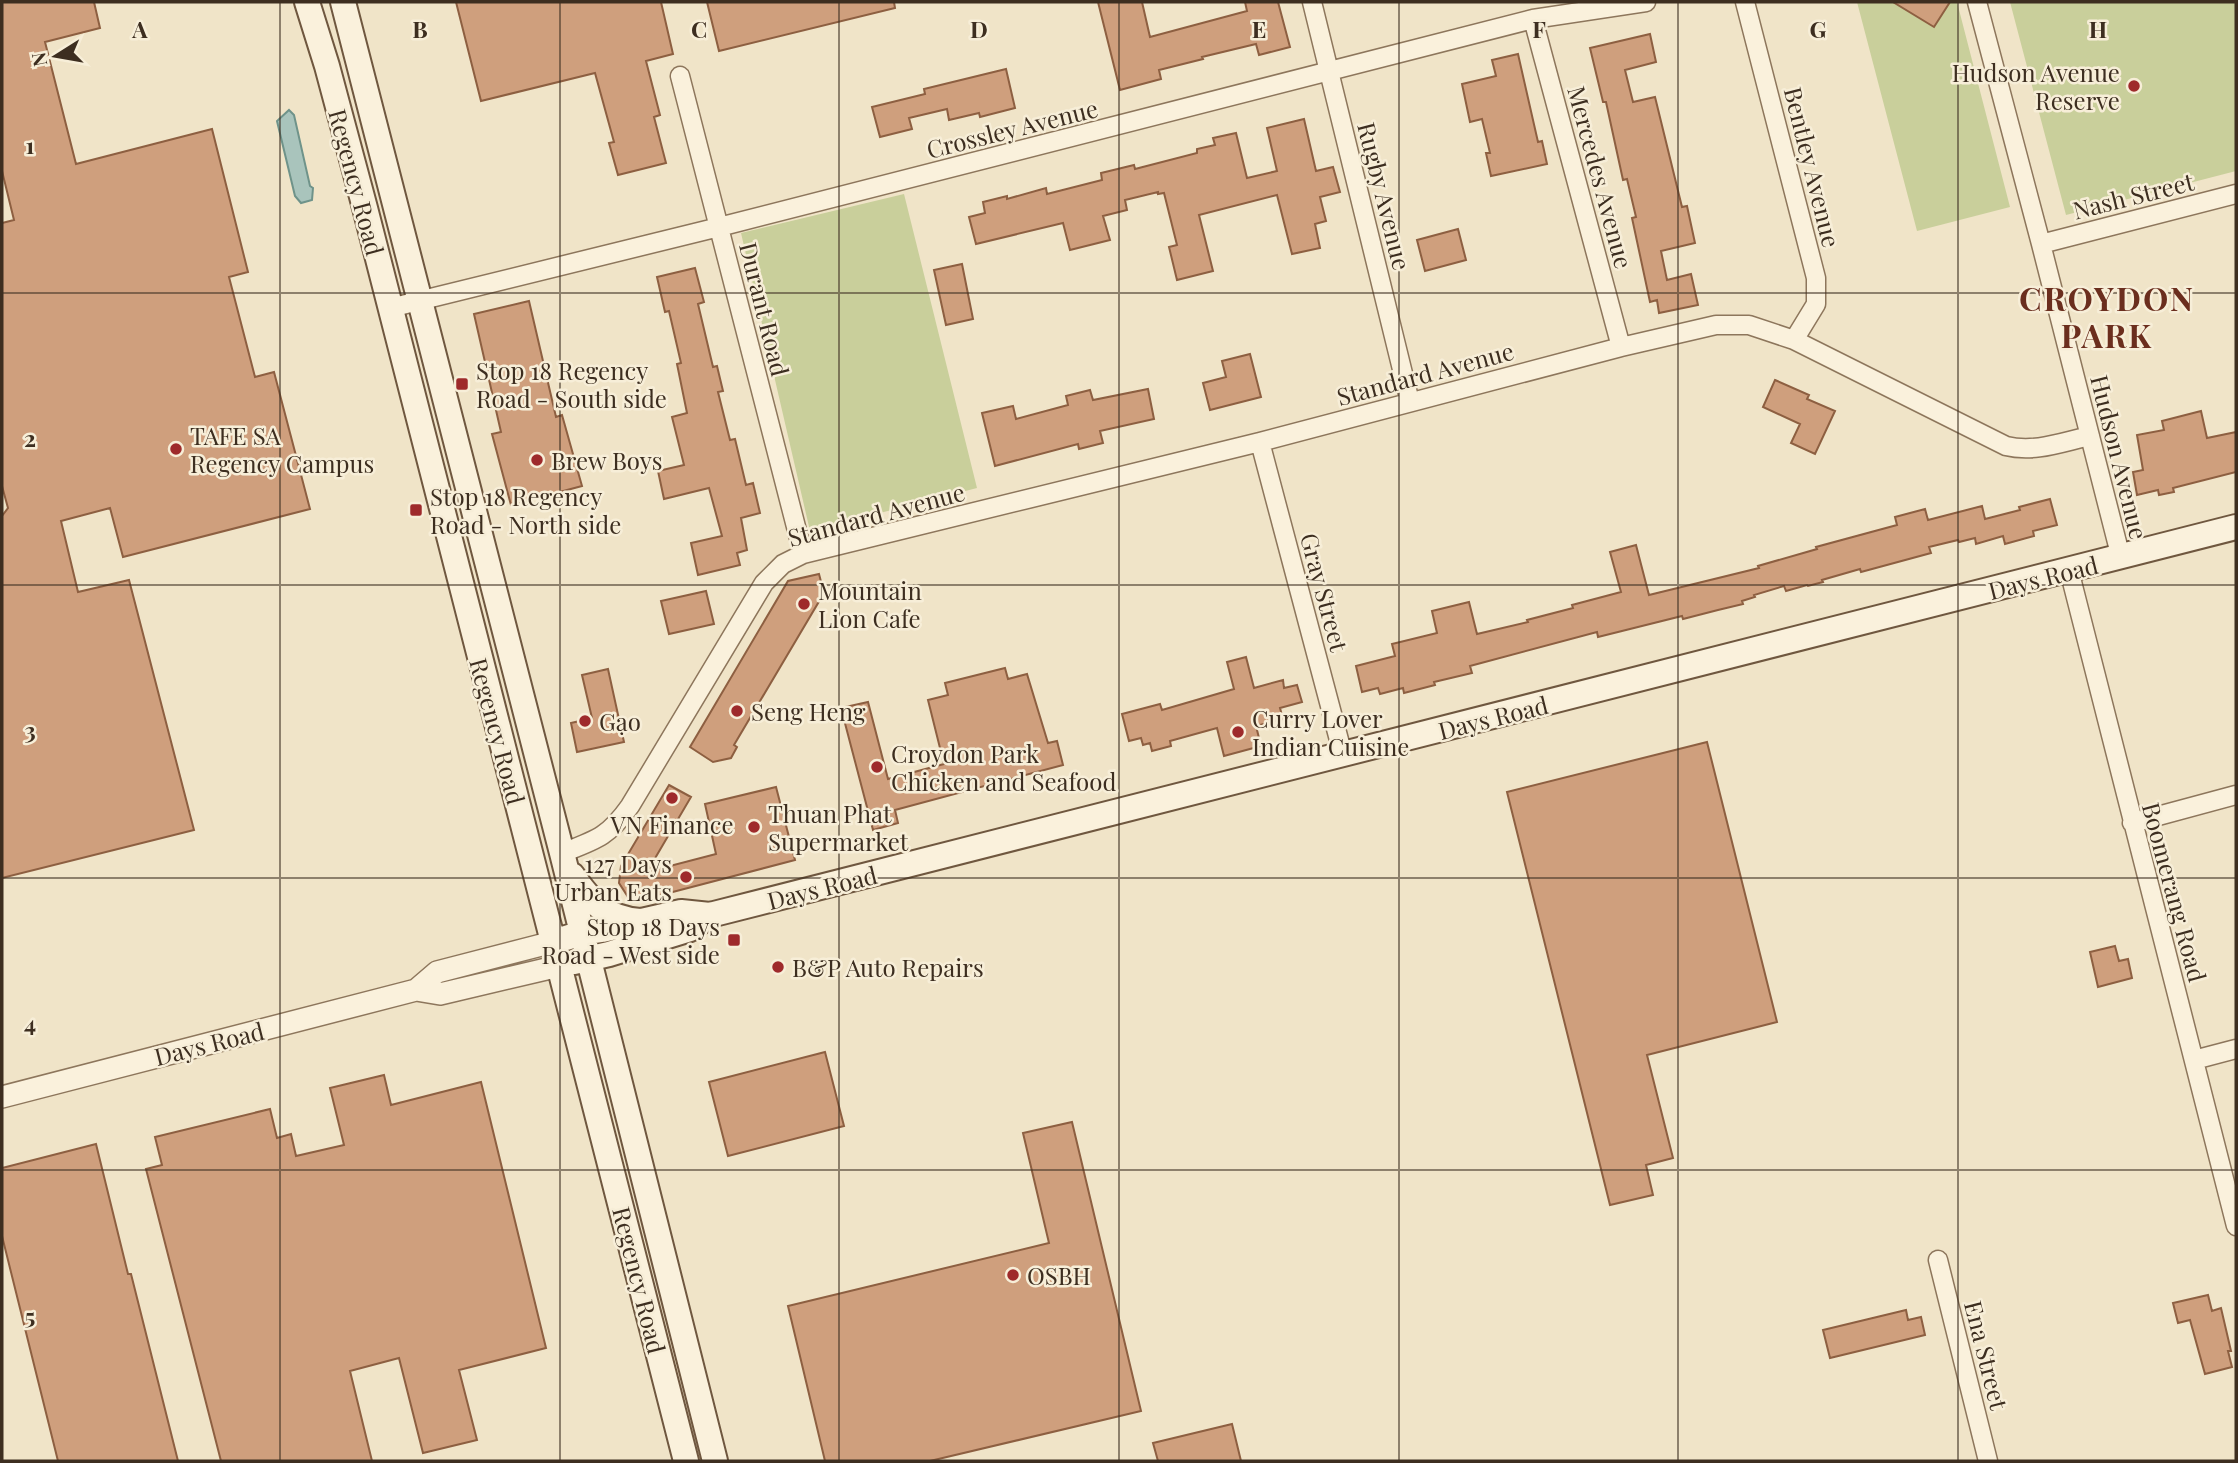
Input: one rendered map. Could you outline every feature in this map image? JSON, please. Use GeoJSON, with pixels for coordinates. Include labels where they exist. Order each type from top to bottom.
{"type":"FeatureCollection","features":[{"type":"Feature","properties":{"kind":"main road","name":"Regency Road"},"geometry":{"type":"LineString","coordinates":[[307,2],[327,66],[390,308],[686,1461]]}},
{"type":"Feature","properties":{"kind":"main road","name":"Regency Road"},"geometry":{"type":"LineString","coordinates":[[343,2],[564,860],[715,1461]]}},
{"type":"Feature","properties":{"kind":"main road","name":"Days Road"},"geometry":{"type":"LineString","coordinates":[[556,954],[582,933],[681,912],[710,915],[2236,527]]}},
{"type":"Feature","properties":{"kind":"main road"},"geometry":{"type":"LineString","coordinates":[[564,860],[590,901],[622,919],[641,921]]}},
{"type":"Feature","properties":{"kind":"main road","name":"Days Road"},"geometry":{"type":"LineString","coordinates":[[556,954],[589,959],[690,929],[710,915]]}},
{"type":"Feature","properties":{"kind":"street","name":"Rugby Avenue"},"geometry":{"type":"LineString","coordinates":[[1312,2],[1410,402]]}},
{"type":"Feature","properties":{"kind":"street","name":"Crossley Avenue"},"geometry":{"type":"LineString","coordinates":[[390,308],[719,228],[1533,19],[1645,2]]}},
{"type":"Feature","properties":{"kind":"street","name":"Bentley Avenue"},"geometry":{"type":"LineString","coordinates":[[1745,2],[1816,278],[1816,304],[1794,340]]}},
{"type":"Feature","properties":{"kind":"street","name":"Hudson Avenue"},"geometry":{"type":"LineString","coordinates":[[1977,2],[2121,558]]}},
{"type":"Feature","properties":{"kind":"street","name":"Mercedes Avenue"},"geometry":{"type":"LineString","coordinates":[[1533,19],[1621,347]]}},
{"type":"Feature","properties":{"kind":"street","name":"Durant Road"},"geometry":{"type":"LineString","coordinates":[[680,76],[803,554]]}},
{"type":"Feature","properties":{"kind":"street","name":"Nash Street"},"geometry":{"type":"LineString","coordinates":[[2041,243],[2236,194]]}},
{"type":"Feature","properties":{"kind":"street","name":"Standard Avenue"},"geometry":{"type":"LineString","coordinates":[[564,860],[616,825],[764,583],[783,564],[803,554],[1260,442],[1621,347],[1716,325],[1749,325],[1794,340],[2006,446],[2021,450],[2038,449],[2090,436]]}},
{"type":"Feature","properties":{"kind":"street","name":"Gray Street"},"geometry":{"type":"LineString","coordinates":[[1260,442],[1343,755]]}},
{"type":"Feature","properties":{"kind":"street","name":"Boomerang Road"},"geometry":{"type":"LineString","coordinates":[[2068,570],[2236,1226]]}},
{"type":"Feature","properties":{"kind":"street"},"geometry":{"type":"LineString","coordinates":[[2132,822],[2236,795]]}},
{"type":"Feature","properties":{"kind":"street","name":"Days Road"},"geometry":{"type":"LineString","coordinates":[[2,1097],[416,990],[440,994],[556,954]]}},
{"type":"Feature","properties":{"kind":"street"},"geometry":{"type":"LineString","coordinates":[[2194,1060],[2236,1049]]}},
{"type":"Feature","properties":{"kind":"street","name":"Ena Street"},"geometry":{"type":"LineString","coordinates":[[1938,1260],[1988,1461]]}},
{"type":"Feature","properties":{"kind":"green space"},"geometry":{"type":"Polygon","coordinates":[[[1857,2],[1957,2],[2010,207],[1917,231],[1857,2]]]}},
{"type":"Feature","properties":{"kind":"green space","name":"Hudson Avenue Reserve"},"geometry":{"type":"Polygon","coordinates":[[[2010,2],[2236,2],[2236,171],[2066,215],[2010,2]]]}},
{"type":"Feature","properties":{"kind":"green space"},"geometry":{"type":"Polygon","coordinates":[[[904,194],[977,488],[810,531],[741,233],[904,194]]]}},
{"type":"Feature","properties":{"kind":"water"},"geometry":{"type":"Polygon","coordinates":[[[289,110],[294,115],[310,186],[313,188],[312,200],[301,203],[295,196],[277,121],[289,110]]]}},
{"type":"Feature","properties":{"kind":"building"},"geometry":{"type":"Polygon","coordinates":[[[2,2],[94,2],[100,28],[45,42],[76,164],[212,129],[248,272],[229,277],[255,377],[274,372],[310,509],[123,557],[110,508],[61,521],[78,592],[129,580],[194,830],[2,878],[2,516],[8,508],[2,486],[2,223],[14,220],[2,171],[2,2]]]}},
{"type":"Feature","properties":{"kind":"building"},"geometry":{"type":"Polygon","coordinates":[[[456,2],[661,2],[673,54],[646,61],[660,115],[654,117],[666,163],[618,175],[609,143],[614,142],[595,73],[481,101],[456,2]]]}},
{"type":"Feature","properties":{"kind":"building"},"geometry":{"type":"Polygon","coordinates":[[[707,2],[894,2],[895,8],[719,51],[707,2]]]}},
{"type":"Feature","properties":{"kind":"building"},"geometry":{"type":"Polygon","coordinates":[[[1098,2],[1142,2],[1150,37],[1247,11],[1245,2],[1278,2],[1290,47],[1259,55],[1256,44],[1202,57],[1203,59],[1159,70],[1161,79],[1120,90],[1098,2]]]}},
{"type":"Feature","properties":{"kind":"building"},"geometry":{"type":"Polygon","coordinates":[[[1893,2],[1950,2],[1934,27],[1893,2]]]}},
{"type":"Feature","properties":{"kind":"building"},"geometry":{"type":"Polygon","coordinates":[[[1650,34],[1656,62],[1625,70],[1633,102],[1655,97],[1682,207],[1687,206],[1695,243],[1661,251],[1667,280],[1691,274],[1698,305],[1659,313],[1657,300],[1650,302],[1632,218],[1636,217],[1627,179],[1623,180],[1606,102],[1603,102],[1590,48],[1650,34]]]}},
{"type":"Feature","properties":{"kind":"building"},"geometry":{"type":"Polygon","coordinates":[[[1518,54],[1538,142],[1542,141],[1547,164],[1491,176],[1486,153],[1490,153],[1482,119],[1470,122],[1462,84],[1496,76],[1492,60],[1518,54]]]}},
{"type":"Feature","properties":{"kind":"building"},"geometry":{"type":"Polygon","coordinates":[[[1006,69],[1015,108],[980,117],[979,113],[949,120],[947,109],[909,118],[912,129],[880,137],[872,107],[925,94],[924,89],[1006,69]]]}},
{"type":"Feature","properties":{"kind":"building"},"geometry":{"type":"Polygon","coordinates":[[[1304,119],[1316,171],[1333,167],[1340,192],[1320,197],[1326,221],[1315,224],[1320,248],[1292,254],[1277,195],[1199,215],[1213,271],[1177,280],[1169,247],[1177,245],[1164,193],[1158,192],[1125,200],[1127,210],[1103,216],[1110,240],[1070,250],[1063,223],[976,244],[969,217],[985,213],[983,202],[1007,196],[1007,199],[1046,188],[1047,194],[1102,180],[1101,173],[1134,165],[1135,169],[1197,153],[1197,149],[1215,145],[1213,138],[1236,133],[1247,178],[1277,171],[1267,128],[1304,119]]]}},
{"type":"Feature","properties":{"kind":"building"},"geometry":{"type":"Polygon","coordinates":[[[1458,229],[1466,260],[1425,271],[1417,240],[1458,229]]]}},
{"type":"Feature","properties":{"kind":"building"},"geometry":{"type":"Polygon","coordinates":[[[962,264],[973,319],[946,325],[934,270],[962,264]]]}},
{"type":"Feature","properties":{"kind":"building"},"geometry":{"type":"Polygon","coordinates":[[[695,268],[704,302],[698,304],[713,367],[717,366],[723,391],[718,392],[730,440],[735,439],[746,485],[753,483],[760,513],[741,518],[747,550],[737,553],[740,565],[698,575],[691,543],[722,536],[709,488],[664,499],[658,471],[684,465],[672,417],[687,413],[677,364],[681,363],[669,311],[665,312],[657,277],[695,268]]]}},
{"type":"Feature","properties":{"kind":"building"},"geometry":{"type":"Polygon","coordinates":[[[529,301],[556,417],[562,415],[582,486],[511,505],[492,434],[501,432],[474,314],[529,301]]]}},
{"type":"Feature","properties":{"kind":"building"},"geometry":{"type":"Polygon","coordinates":[[[1250,354],[1261,397],[1210,410],[1203,383],[1226,377],[1222,361],[1250,354]]]}},
{"type":"Feature","properties":{"kind":"building"},"geometry":{"type":"Polygon","coordinates":[[[1775,380],[1809,395],[1807,399],[1835,411],[1815,454],[1791,443],[1800,424],[1763,407],[1775,380]]]}},
{"type":"Feature","properties":{"kind":"building"},"geometry":{"type":"Polygon","coordinates":[[[1148,389],[1154,419],[1100,431],[1103,443],[1079,449],[1078,444],[995,466],[982,413],[1013,406],[1016,419],[1068,405],[1066,396],[1090,390],[1093,400],[1148,389]]]}},
{"type":"Feature","properties":{"kind":"building"},"geometry":{"type":"Polygon","coordinates":[[[2201,411],[2207,438],[2236,432],[2236,472],[2173,488],[2174,492],[2159,495],[2158,490],[2137,495],[2133,472],[2143,470],[2137,435],[2164,430],[2162,421],[2201,411]]]}},
{"type":"Feature","properties":{"kind":"building"},"geometry":{"type":"Polygon","coordinates":[[[2050,499],[2057,525],[2033,531],[2034,536],[2005,544],[2003,536],[1976,544],[1975,538],[1959,542],[1958,540],[1929,547],[1931,553],[1861,572],[1860,569],[1786,591],[1784,586],[1754,595],[1755,597],[1742,601],[1743,604],[1598,637],[1597,632],[1470,666],[1472,673],[1404,693],[1403,688],[1380,694],[1378,688],[1362,692],[1356,666],[1395,656],[1392,644],[1437,633],[1432,611],[1469,602],[1477,634],[1528,622],[1527,620],[1573,608],[1572,605],[1621,592],[1610,552],[1636,545],[1649,595],[1759,568],[1758,566],[1817,549],[1816,547],[1897,525],[1895,517],[1925,509],[1928,520],[1982,506],[1985,519],[2050,499]]]}},
{"type":"Feature","properties":{"kind":"building"},"geometry":{"type":"Polygon","coordinates":[[[819,574],[824,593],[734,745],[737,747],[731,758],[713,762],[690,747],[788,581],[819,574]]]}},
{"type":"Feature","properties":{"kind":"building"},"geometry":{"type":"Polygon","coordinates":[[[706,591],[714,624],[669,634],[661,601],[706,591]]]}},
{"type":"Feature","properties":{"kind":"building"},"geometry":{"type":"Polygon","coordinates":[[[1246,657],[1254,688],[1283,680],[1284,688],[1297,685],[1302,702],[1280,708],[1283,719],[1256,726],[1261,746],[1224,756],[1217,728],[1170,741],[1171,746],[1152,751],[1150,743],[1143,745],[1141,738],[1129,741],[1122,714],[1160,704],[1162,710],[1234,689],[1227,662],[1246,657]]]}},
{"type":"Feature","properties":{"kind":"building"},"geometry":{"type":"Polygon","coordinates":[[[1005,668],[1008,679],[1027,674],[1048,743],[1057,741],[1063,765],[895,810],[898,823],[873,830],[841,708],[868,702],[888,779],[944,764],[928,700],[948,695],[945,683],[1005,668]]]}},
{"type":"Feature","properties":{"kind":"building"},"geometry":{"type":"Polygon","coordinates":[[[608,669],[624,742],[577,752],[571,723],[592,718],[582,675],[608,669]]]}},
{"type":"Feature","properties":{"kind":"building"},"geometry":{"type":"Polygon","coordinates":[[[1707,742],[1777,1022],[1647,1055],[1673,1158],[1646,1165],[1653,1195],[1610,1205],[1507,792],[1707,742]]]}},
{"type":"Feature","properties":{"kind":"building"},"geometry":{"type":"Polygon","coordinates":[[[669,785],[691,797],[647,872],[716,854],[705,804],[776,787],[795,860],[646,899],[628,897],[619,883],[621,866],[669,785]]]}},
{"type":"Feature","properties":{"kind":"building"},"geometry":{"type":"Polygon","coordinates":[[[2115,946],[2119,961],[2128,959],[2132,978],[2098,987],[2090,952],[2115,946]]]}},
{"type":"Feature","properties":{"kind":"building"},"geometry":{"type":"Polygon","coordinates":[[[825,1052],[844,1126],[728,1156],[709,1082],[825,1052]]]}},
{"type":"Feature","properties":{"kind":"building"},"geometry":{"type":"Polygon","coordinates":[[[384,1075],[391,1105],[481,1082],[546,1348],[459,1370],[477,1440],[423,1453],[399,1358],[350,1371],[372,1461],[221,1461],[146,1169],[162,1165],[155,1137],[270,1109],[277,1138],[291,1134],[296,1156],[344,1145],[330,1088],[384,1075]]]}},
{"type":"Feature","properties":{"kind":"building","name":"OSBH"},"geometry":{"type":"Polygon","coordinates":[[[1072,1122],[1141,1411],[930,1461],[825,1461],[788,1306],[1049,1243],[1023,1133],[1072,1122]]]}},
{"type":"Feature","properties":{"kind":"building"},"geometry":{"type":"Polygon","coordinates":[[[96,1144],[178,1461],[58,1461],[2,1236],[2,1168],[96,1144]]]}},
{"type":"Feature","properties":{"kind":"building"},"geometry":{"type":"Polygon","coordinates":[[[2208,1295],[2212,1311],[2221,1308],[2232,1367],[2205,1374],[2190,1320],[2178,1323],[2173,1303],[2208,1295]]]}},
{"type":"Feature","properties":{"kind":"building"},"geometry":{"type":"Polygon","coordinates":[[[1906,1310],[1908,1320],[1921,1317],[1925,1335],[1830,1358],[1823,1330],[1906,1310]]]}},
{"type":"Feature","properties":{"kind":"building"},"geometry":{"type":"Polygon","coordinates":[[[1232,1424],[1241,1461],[1158,1461],[1153,1443],[1232,1424]]]}},
{"type":"Feature","properties":{"kind":"place","name":"Hudson Avenue Reserve"},"geometry":{"type":"Point","coordinates":[2134,86]}},
{"type":"Feature","properties":{"kind":"place","name":"Stop 18 Regency Road - South side"},"geometry":{"type":"Point","coordinates":[462,384]}},
{"type":"Feature","properties":{"kind":"place","name":"TAFE SA Regency Campus"},"geometry":{"type":"Point","coordinates":[176,449]}},
{"type":"Feature","properties":{"kind":"place","name":"Brew Boys"},"geometry":{"type":"Point","coordinates":[537,460]}},
{"type":"Feature","properties":{"kind":"place","name":"Stop 18 Regency Road - North side"},"geometry":{"type":"Point","coordinates":[416,510]}},
{"type":"Feature","properties":{"kind":"place","name":"Mountain Lion Cafe"},"geometry":{"type":"Point","coordinates":[804,604]}},
{"type":"Feature","properties":{"kind":"place","name":"Seng Heng"},"geometry":{"type":"Point","coordinates":[737,711]}},
{"type":"Feature","properties":{"kind":"place","name":"Gạo"},"geometry":{"type":"Point","coordinates":[585,721]}},
{"type":"Feature","properties":{"kind":"place","name":"Curry Lover Indian Cuisine"},"geometry":{"type":"Point","coordinates":[1238,732]}},
{"type":"Feature","properties":{"kind":"place","name":"Croydon Park Chicken and Seafood"},"geometry":{"type":"Point","coordinates":[877,767]}},
{"type":"Feature","properties":{"kind":"place","name":"VN Finance"},"geometry":{"type":"Point","coordinates":[672,798]}},
{"type":"Feature","properties":{"kind":"place","name":"Thuan Phat Supermarket"},"geometry":{"type":"Point","coordinates":[754,827]}},
{"type":"Feature","properties":{"kind":"place","name":"127 Days Urban Eats"},"geometry":{"type":"Point","coordinates":[686,877]}},
{"type":"Feature","properties":{"kind":"place","name":"Stop 18 Days Road - West side"},"geometry":{"type":"Point","coordinates":[734,940]}},
{"type":"Feature","properties":{"kind":"place","name":"B&P Auto Repairs"},"geometry":{"type":"Point","coordinates":[778,967]}},
{"type":"Feature","properties":{"kind":"place","name":"OSBH"},"geometry":{"type":"Point","coordinates":[1013,1275]}},
{"type":"Feature","properties":{"kind":"district","name":"CROYDON PARK"},"geometry":{"type":"Point","coordinates":[2107,316]}}]}
